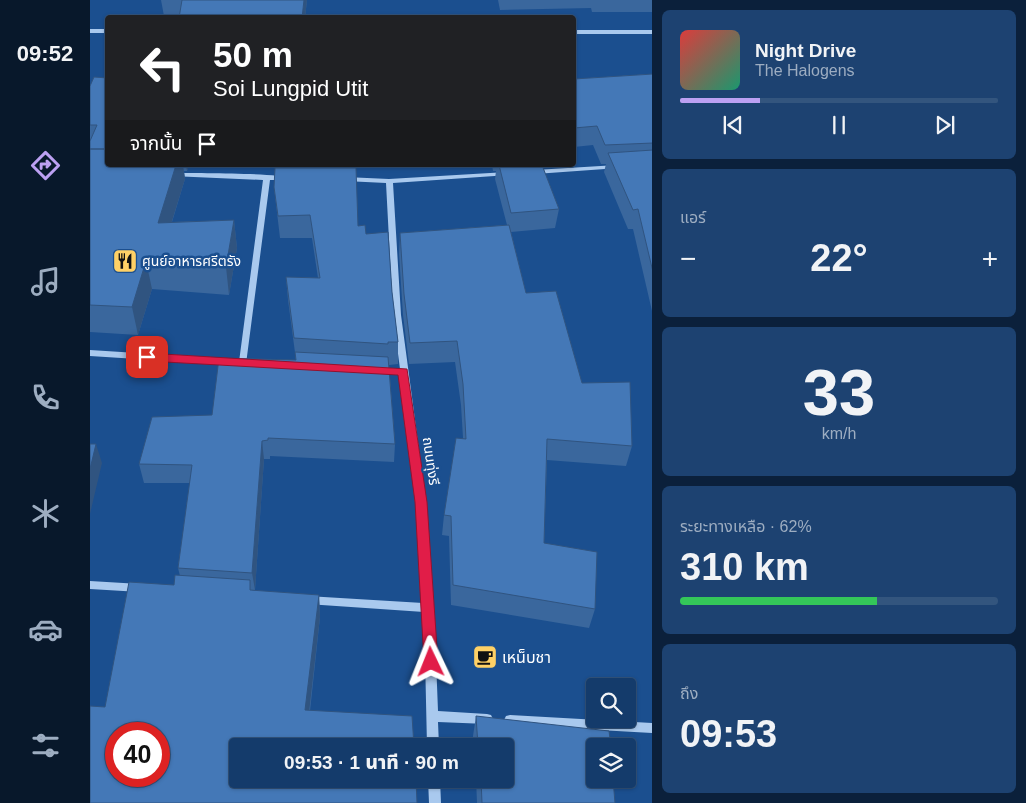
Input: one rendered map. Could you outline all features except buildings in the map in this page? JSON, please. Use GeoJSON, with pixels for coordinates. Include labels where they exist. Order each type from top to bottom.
{"type":"FeatureCollection","features":[{"type":"Feature","properties":{"kind":"street"},"geometry":{"type":"LineString","coordinates":[[90,31],[105,31]]}},
{"type":"Feature","properties":{"kind":"street"},"geometry":{"type":"LineString","coordinates":[[576,32],[652,32]]}},
{"type":"Feature","properties":{"kind":"street"},"geometry":{"type":"LineString","coordinates":[[525,173],[623,167]]}},
{"type":"Feature","properties":{"kind":"street"},"geometry":{"type":"LineString","coordinates":[[333,179],[388,181],[516,173]]}},
{"type":"Feature","properties":{"kind":"street"},"geometry":{"type":"LineString","coordinates":[[169,174],[295,178]]}},
{"type":"Feature","properties":{"kind":"street"},"geometry":{"type":"LineString","coordinates":[[90,354],[247,362],[267,177]]}},
{"type":"Feature","properties":{"kind":"street","name":"ถนนทุ่งรี"},"geometry":{"type":"LineString","coordinates":[[388,181],[397,315],[421,502],[429,608],[433,738]]}},
{"type":"Feature","properties":{"kind":"street"},"geometry":{"type":"LineString","coordinates":[[366,369],[404,372]]}},
{"type":"Feature","properties":{"kind":"street"},"geometry":{"type":"LineString","coordinates":[[90,585],[150,589]]}},
{"type":"Feature","properties":{"kind":"street"},"geometry":{"type":"LineString","coordinates":[[299,599],[429,608]]}},
{"type":"Feature","properties":{"kind":"street"},"geometry":{"type":"LineString","coordinates":[[433,716],[652,728]]}},
{"type":"Feature","properties":{"kind":"street"},"geometry":{"type":"LineString","coordinates":[[434,788],[435,803]]}},
{"type":"Feature","properties":{"kind":"place","name":"ศูนย์อาหารศรีตรัง"},"geometry":{"type":"Point","coordinates":[125,261]}},
{"type":"Feature","properties":{"kind":"place","name":"เหน็บชา"},"geometry":{"type":"Point","coordinates":[485,657]}},
{"type":"Feature","properties":{"kind":"route"},"geometry":{"type":"LineString","coordinates":[[147,357],[404,372],[421,502],[431,662]]}}]}
